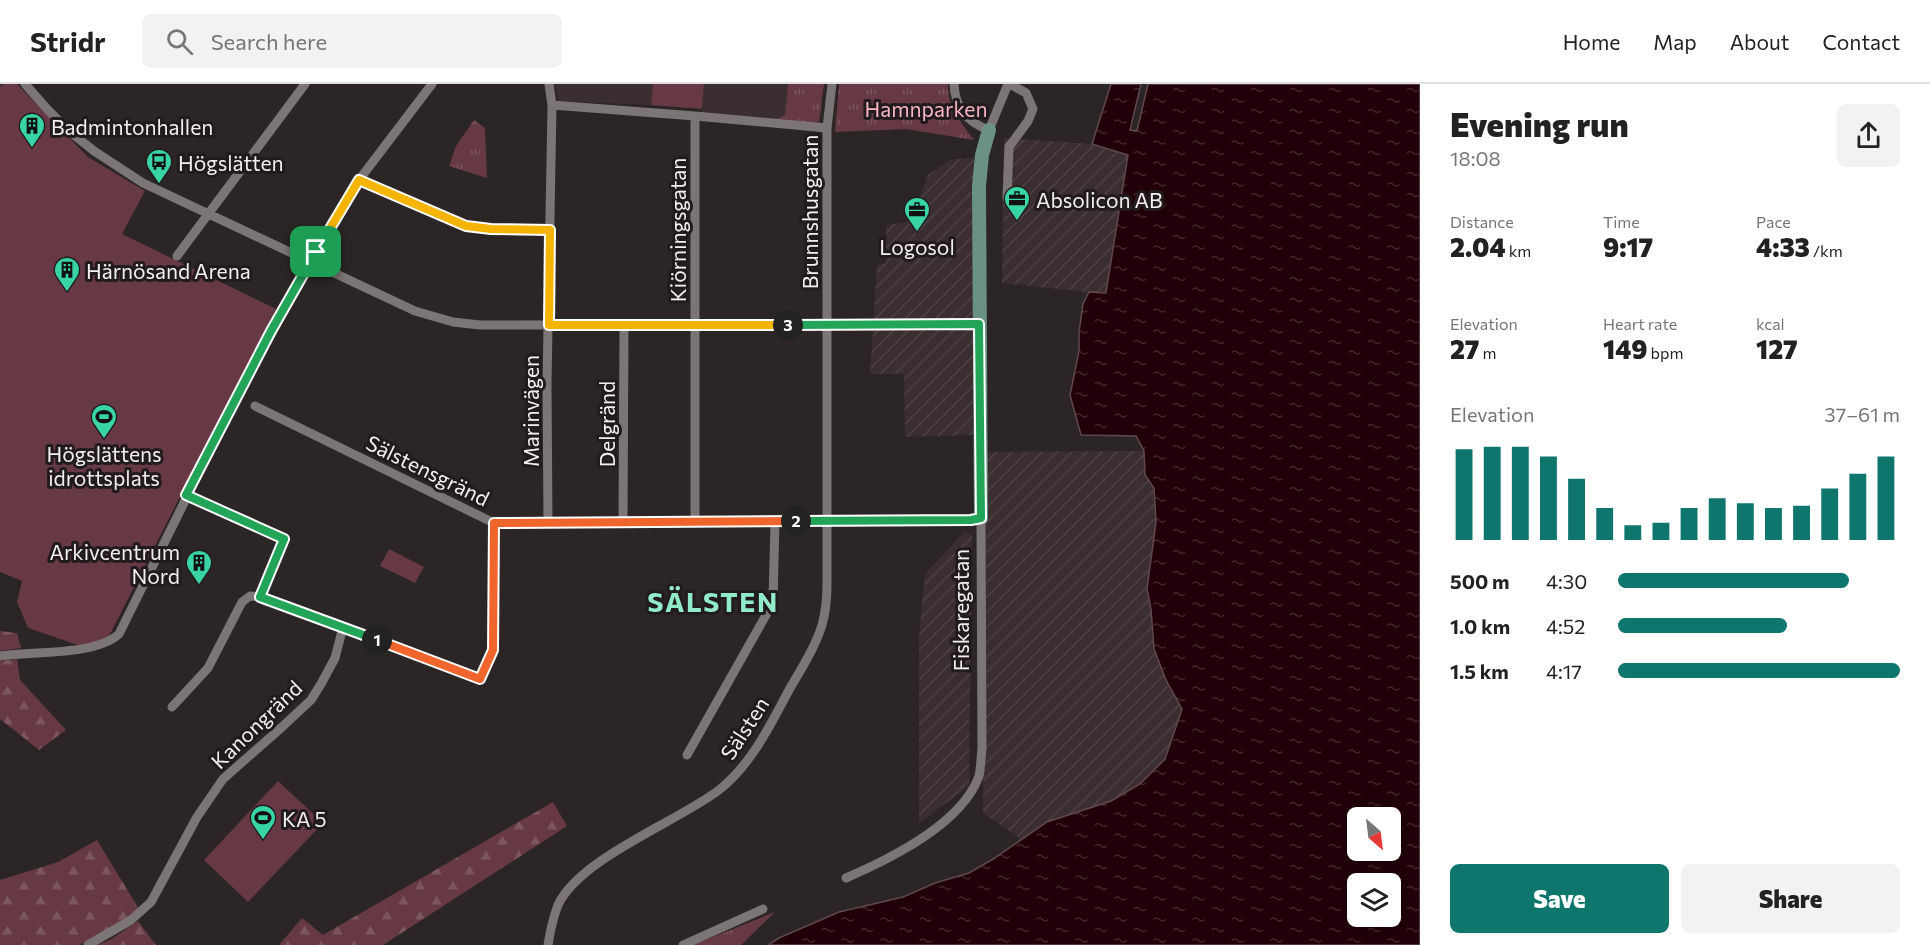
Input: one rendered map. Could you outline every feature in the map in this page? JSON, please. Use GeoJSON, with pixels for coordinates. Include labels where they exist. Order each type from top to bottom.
{"type":"FeatureCollection","features":[{"type":"Feature","properties":{"kind":"street"},"geometry":{"type":"LineString","coordinates":[[25,84],[48,110],[94,151],[143,183],[382,297],[432,317],[480,325],[979,324]]}},
{"type":"Feature","properties":{"kind":"street"},"geometry":{"type":"LineString","coordinates":[[177,256],[305,84]]}},
{"type":"Feature","properties":{"kind":"street","name":"Marinvägen"},"geometry":{"type":"LineString","coordinates":[[548,522],[552,105],[549,84]]}},
{"type":"Feature","properties":{"kind":"street","name":"Brunnshusgatan"},"geometry":{"type":"LineString","coordinates":[[827,520],[827,128],[832,84]]}},
{"type":"Feature","properties":{"kind":"street"},"geometry":{"type":"LineString","coordinates":[[954,84],[956,100],[963,114],[975,125],[989,130],[1009,84],[1026,93],[1033,109],[1028,121],[1009,147],[1007,198]]}},
{"type":"Feature","properties":{"kind":"street"},"geometry":{"type":"LineString","coordinates":[[0,656],[81,649],[110,642],[118,634],[186,495],[271,331],[359,180],[428,85]]}},
{"type":"Feature","properties":{"kind":"street"},"geometry":{"type":"LineString","coordinates":[[552,105],[827,128]]}},
{"type":"Feature","properties":{"kind":"street","name":"Kiörningsgatan"},"geometry":{"type":"LineString","coordinates":[[695,117],[695,521]]}},
{"type":"Feature","properties":{"kind":"street","name":"Fiskaregatan"},"geometry":{"type":"LineString","coordinates":[[846,878],[880,863],[936,826],[965,798],[979,774],[982,748],[980,167],[989,130]]}},
{"type":"Feature","properties":{"kind":"street"},"geometry":{"type":"LineString","coordinates":[[359,180],[466,226],[491,229],[550,230]]}},
{"type":"Feature","properties":{"kind":"street","name":"Delgränd"},"geometry":{"type":"LineString","coordinates":[[624,326],[624,522]]}},
{"type":"Feature","properties":{"kind":"street","name":"Sälstensgränd"},"geometry":{"type":"LineString","coordinates":[[255,406],[494,523],[775,522],[981,518]]}},
{"type":"Feature","properties":{"kind":"street"},"geometry":{"type":"LineString","coordinates":[[186,495],[284,539],[260,597]]}},
{"type":"Feature","properties":{"kind":"street","name":"Sälsten"},"geometry":{"type":"LineString","coordinates":[[548,945],[559,904],[580,877],[603,860],[711,796],[736,774],[756,749],[807,659],[822,625],[826,608],[827,520]]}},
{"type":"Feature","properties":{"kind":"street"},"geometry":{"type":"LineString","coordinates":[[687,755],[770,608],[774,589],[775,522]]}},
{"type":"Feature","properties":{"kind":"street"},"geometry":{"type":"LineString","coordinates":[[172,707],[208,668],[242,602],[250,596],[260,597],[480,679],[493,650],[494,523]]}},
{"type":"Feature","properties":{"kind":"street","name":"Kanongränd"},"geometry":{"type":"LineString","coordinates":[[88,945],[131,920],[150,904],[197,817],[223,779],[311,700],[334,658],[343,627]]}},
{"type":"Feature","properties":{"kind":"street"},"geometry":{"type":"LineString","coordinates":[[683,945],[763,909]]}},
{"type":"Feature","properties":{"kind":"shaded area"},"geometry":{"type":"Polygon","coordinates":[[[555,84],[653,84],[651,105],[559,101],[555,84]]]}},
{"type":"Feature","properties":{"kind":"shaded area"},"geometry":{"type":"Polygon","coordinates":[[[704,84],[788,84],[785,116],[775,120],[702,114],[704,84]]]}},
{"type":"Feature","properties":{"kind":"shaded area"},"geometry":{"type":"Polygon","coordinates":[[[1004,138],[1092,144],[1128,155],[1106,294],[1002,283],[1004,138]]]}},
{"type":"Feature","properties":{"kind":"shaded area"},"geometry":{"type":"Polygon","coordinates":[[[974,157],[973,435],[905,437],[904,374],[870,374],[877,266],[886,263],[886,225],[914,221],[928,175],[950,160],[974,157]]]}},
{"type":"Feature","properties":{"kind":"shaded area"},"geometry":{"type":"Polygon","coordinates":[[[1144,451],[1145,475],[1154,488],[1156,522],[1147,589],[1153,643],[1166,680],[1182,709],[1165,759],[1140,784],[1111,801],[1047,822],[1021,839],[983,813],[986,452],[1144,451]]]}},
{"type":"Feature","properties":{"kind":"shaded area"},"geometry":{"type":"Polygon","coordinates":[[[965,531],[972,536],[969,786],[919,823],[919,636],[925,574],[965,531]]]}},
{"type":"Feature","properties":{"kind":"green space","name":"Högslättens idrottsplats"},"geometry":{"type":"Polygon","coordinates":[[[17,84],[88,157],[145,191],[122,234],[276,309],[108,638],[81,646],[28,628],[17,602],[22,581],[0,572],[0,86],[17,84]]]}},
{"type":"Feature","properties":{"kind":"green space"},"geometry":{"type":"Polygon","coordinates":[[[653,84],[704,84],[702,109],[651,105],[653,84]]]}},
{"type":"Feature","properties":{"kind":"green space"},"geometry":{"type":"Polygon","coordinates":[[[788,84],[824,84],[819,123],[775,120],[785,115],[788,84]]]}},
{"type":"Feature","properties":{"kind":"green space","name":"Hamnparken"},"geometry":{"type":"Polygon","coordinates":[[[839,84],[948,84],[952,107],[974,140],[906,129],[835,132],[839,84]]]}},
{"type":"Feature","properties":{"kind":"green space"},"geometry":{"type":"Polygon","coordinates":[[[474,120],[485,128],[487,178],[449,166],[456,146],[474,120]]]}},
{"type":"Feature","properties":{"kind":"green space"},"geometry":{"type":"Polygon","coordinates":[[[389,549],[424,567],[415,583],[380,566],[389,549]]]}},
{"type":"Feature","properties":{"kind":"green space"},"geometry":{"type":"Polygon","coordinates":[[[0,631],[17,633],[21,648],[0,651],[0,631]]]}},
{"type":"Feature","properties":{"kind":"green space"},"geometry":{"type":"Polygon","coordinates":[[[17,659],[20,680],[66,730],[39,750],[0,719],[0,661],[17,659]]]}},
{"type":"Feature","properties":{"kind":"green space","name":"KA 5"},"geometry":{"type":"Polygon","coordinates":[[[278,781],[323,823],[248,902],[204,860],[278,781]]]}},
{"type":"Feature","properties":{"kind":"green space"},"geometry":{"type":"Polygon","coordinates":[[[553,802],[567,826],[383,945],[279,945],[302,918],[323,935],[553,802]]]}},
{"type":"Feature","properties":{"kind":"green space"},"geometry":{"type":"Polygon","coordinates":[[[97,840],[139,909],[114,928],[79,945],[0,945],[0,880],[58,862],[97,840]]]}},
{"type":"Feature","properties":{"kind":"green space"},"geometry":{"type":"Polygon","coordinates":[[[775,912],[741,945],[693,945],[775,912]]]}},
{"type":"Feature","properties":{"kind":"green space"},"geometry":{"type":"Polygon","coordinates":[[[138,921],[156,945],[97,945],[110,940],[138,921]]]}},
{"type":"Feature","properties":{"kind":"water"},"geometry":{"type":"Polygon","coordinates":[[[1111,84],[1141,84],[1130,130],[1137,131],[1148,84],[1420,84],[1420,945],[768,945],[839,912],[903,897],[935,883],[969,873],[1047,822],[1111,801],[1140,784],[1165,759],[1182,709],[1166,680],[1154,649],[1147,589],[1156,522],[1154,488],[1145,475],[1144,451],[1136,436],[1081,435],[1070,395],[1079,351],[1083,304],[1089,292],[1106,293],[1128,155],[1092,144],[1111,84]]]}},
{"type":"Feature","properties":{"kind":"place","name":"Badmintonhallen"},"geometry":{"type":"Point","coordinates":[32,149]}},
{"type":"Feature","properties":{"kind":"place","name":"Högslätten"},"geometry":{"type":"Point","coordinates":[159,185]}},
{"type":"Feature","properties":{"kind":"place","name":"Absolicon AB"},"geometry":{"type":"Point","coordinates":[1017,222]}},
{"type":"Feature","properties":{"kind":"place","name":"Logosol"},"geometry":{"type":"Point","coordinates":[917,233]}},
{"type":"Feature","properties":{"kind":"place","name":"Härnösand Arena"},"geometry":{"type":"Point","coordinates":[67,293]}},
{"type":"Feature","properties":{"kind":"place","name":"Högslättens idrottsplats"},"geometry":{"type":"Point","coordinates":[104,440]}},
{"type":"Feature","properties":{"kind":"place","name":"Arkivcentrum Nord"},"geometry":{"type":"Point","coordinates":[199,586]}},
{"type":"Feature","properties":{"kind":"place","name":"KA 5"},"geometry":{"type":"Point","coordinates":[263,841]}},
{"type":"Feature","properties":{"kind":"district","name":"SÄLSTEN"},"geometry":{"type":"Point","coordinates":[713,601]}},
{"type":"Feature","properties":{"kind":"route"},"geometry":{"type":"LineString","coordinates":[[359,180],[466,226],[491,229],[550,230],[549,325],[979,324],[981,518],[898,521],[494,523],[493,650],[480,679],[260,597],[284,539],[186,495],[271,331],[316,252],[359,180]]}}]}
